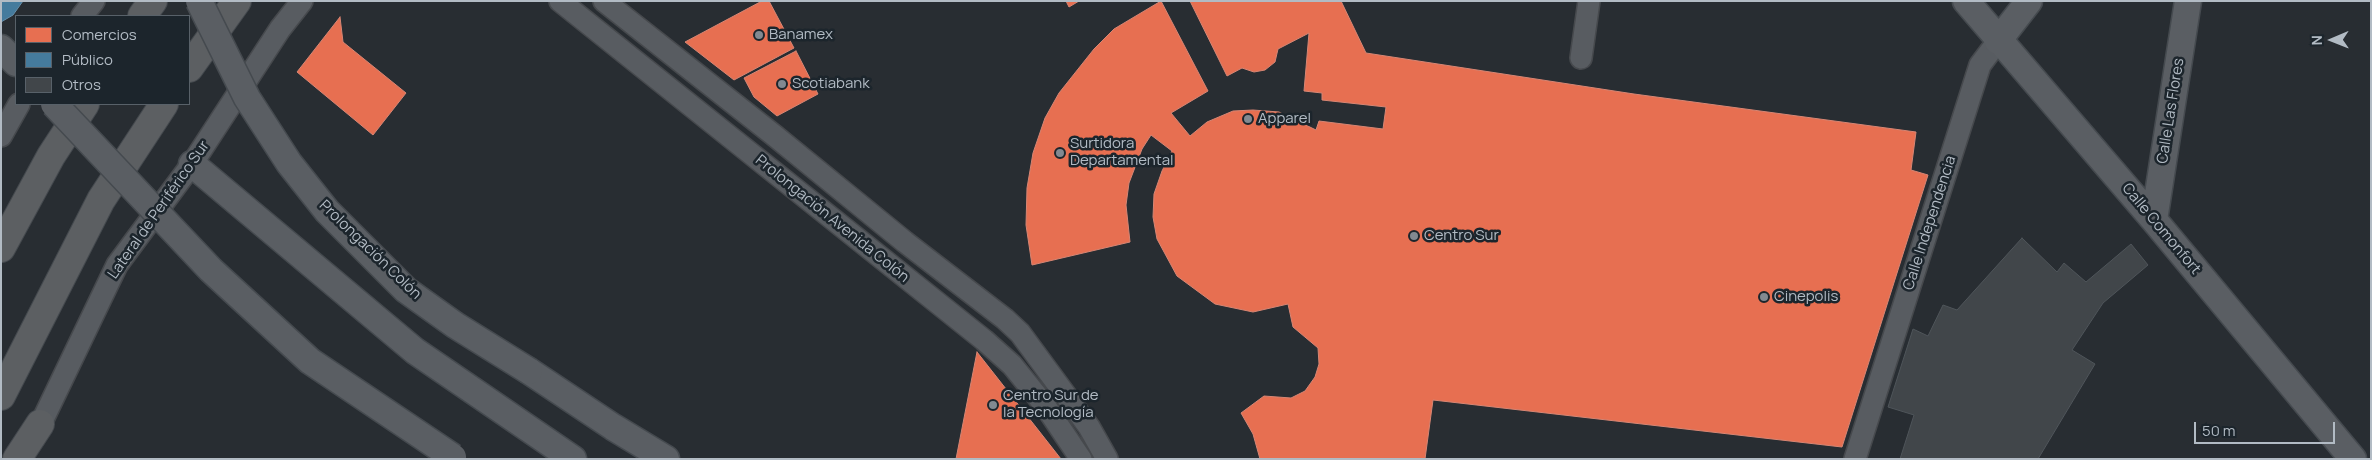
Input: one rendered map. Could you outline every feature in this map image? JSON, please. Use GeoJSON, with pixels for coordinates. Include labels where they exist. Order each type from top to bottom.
{"type":"FeatureCollection","features":[{"type":"Feature","properties":{"kind":"highway"},"geometry":{"type":"LineString","coordinates":[[143,15],[153,1]]}},
{"type":"Feature","properties":{"kind":"highway"},"geometry":{"type":"LineString","coordinates":[[190,67],[237,1]]}},
{"type":"Feature","properties":{"kind":"highway"},"geometry":{"type":"LineString","coordinates":[[1,248],[51,156],[84,105]]}},
{"type":"Feature","properties":{"kind":"highway"},"geometry":{"type":"LineString","coordinates":[[1,396],[101,200],[163,105]]}},
{"type":"Feature","properties":{"kind":"highway"},"geometry":{"type":"LineString","coordinates":[[17,459],[40,424]]}},
{"type":"Feature","properties":{"kind":"main road","name":"Prolongación Colón"},"geometry":{"type":"LineString","coordinates":[[199,1],[247,98],[289,163],[327,211],[406,290],[454,326],[529,371],[613,427],[666,459]]}},
{"type":"Feature","properties":{"kind":"main road","name":"Calle Comonfort"},"geometry":{"type":"LineString","coordinates":[[1966,1],[1998,41],[2154,220],[2353,459]]}},
{"type":"Feature","properties":{"kind":"main road","name":"Calle Independencia"},"geometry":{"type":"LineString","coordinates":[[1998,41],[2029,1]]}},
{"type":"Feature","properties":{"kind":"main road","name":"Calle Las Flores"},"geometry":{"type":"LineString","coordinates":[[2154,220],[2188,1]]}},
{"type":"Feature","properties":{"kind":"main road"},"geometry":{"type":"LineString","coordinates":[[1,48],[15,62]]}},
{"type":"Feature","properties":{"kind":"main road"},"geometry":{"type":"LineString","coordinates":[[55,105],[211,270],[310,361],[455,458]]}},
{"type":"Feature","properties":{"kind":"main road"},"geometry":{"type":"LineString","coordinates":[[192,164],[415,351],[573,459]]}},
{"type":"Feature","properties":{"kind":"street"},"geometry":{"type":"LineString","coordinates":[[83,15],[94,1]]}},
{"type":"Feature","properties":{"kind":"street","name":"Lateral de Periférico Sur"},"geometry":{"type":"LineString","coordinates":[[26,459],[40,424],[117,265],[192,164],[280,28],[302,1]]}},
{"type":"Feature","properties":{"kind":"street","name":"Prolongación Avenida Colón"},"geometry":{"type":"LineString","coordinates":[[560,1],[991,346],[1012,365],[1046,407],[1081,459]]}},
{"type":"Feature","properties":{"kind":"street","name":"Prolongación Avenida Colón"},"geometry":{"type":"LineString","coordinates":[[604,1],[776,136],[905,242],[1005,319],[1020,333],[1084,419],[1107,459]]}},
{"type":"Feature","properties":{"kind":"street"},"geometry":{"type":"LineString","coordinates":[[1581,58],[1589,1]]}},
{"type":"Feature","properties":{"kind":"street","name":"Calle Independencia"},"geometry":{"type":"LineString","coordinates":[[1855,459],[1980,64],[1998,41]]}},
{"type":"Feature","properties":{"kind":"street"},"geometry":{"type":"LineString","coordinates":[[1,136],[18,105]]}},
{"type":"Feature","properties":{"kind":"building: Comercios"},"geometry":{"type":"Polygon","coordinates":[[[762,1],[769,1],[794,48],[734,80],[685,42],[762,1]]]}},
{"type":"Feature","properties":{"kind":"building: Comercios"},"geometry":{"type":"Polygon","coordinates":[[[1066,1],[1079,1],[1069,7],[1066,1]]]}},
{"type":"Feature","properties":{"kind":"building: Comercios","name":"Centro Sur"},"geometry":{"type":"Polygon","coordinates":[[[1161,1],[1208,91],[1171,113],[1190,136],[1207,122],[1233,111],[1253,110],[1279,112],[1316,130],[1319,121],[1383,129],[1386,107],[1322,100],[1322,93],[1304,91],[1309,33],[1278,49],[1275,62],[1265,70],[1254,72],[1242,68],[1227,76],[1190,1],[1341,1],[1366,53],[1634,94],[1916,132],[1911,170],[1928,175],[1842,447],[1433,400],[1425,459],[1260,459],[1253,434],[1241,413],[1264,396],[1291,398],[1305,391],[1315,377],[1319,364],[1318,348],[1293,327],[1288,304],[1253,312],[1215,304],[1177,276],[1157,239],[1153,217],[1154,194],[1162,171],[1172,151],[1151,135],[1142,149],[1129,183],[1126,205],[1130,242],[1032,265],[1026,225],[1027,188],[1033,153],[1045,118],[1059,93],[1094,49],[1114,29],[1161,1]]]}},
{"type":"Feature","properties":{"kind":"building: Comercios"},"geometry":{"type":"Polygon","coordinates":[[[340,17],[343,42],[406,93],[373,135],[297,72],[340,17]]]}},
{"type":"Feature","properties":{"kind":"building: Comercios"},"geometry":{"type":"Polygon","coordinates":[[[796,51],[818,94],[777,116],[754,97],[744,78],[796,51]]]}},
{"type":"Feature","properties":{"kind":"building: Comercios","name":"Centro Sur de la Tecnología"},"geometry":{"type":"Polygon","coordinates":[[[977,352],[1061,459],[956,459],[977,352]]]}},
{"type":"Feature","properties":{"kind":"building: Público"},"geometry":{"type":"Polygon","coordinates":[[[1,1],[23,1],[13,15],[1,22],[1,1]]]}},
{"type":"Feature","properties":{"kind":"building: Otros"},"geometry":{"type":"Polygon","coordinates":[[[2022,238],[2057,272],[2064,263],[2086,282],[2131,244],[2148,265],[2103,303],[2072,350],[2095,364],[2038,459],[1900,459],[1914,415],[1888,407],[1913,329],[1928,336],[1943,305],[1957,310],[2022,238]]]}},
{"type":"Feature","properties":{"kind":"place","name":"Banamex"},"geometry":{"type":"Point","coordinates":[759,35]}},
{"type":"Feature","properties":{"kind":"place","name":"Scotiabank"},"geometry":{"type":"Point","coordinates":[782,84]}},
{"type":"Feature","properties":{"kind":"place","name":"Apparel"},"geometry":{"type":"Point","coordinates":[1248,119]}},
{"type":"Feature","properties":{"kind":"place","name":"Surtidora Departamental"},"geometry":{"type":"Point","coordinates":[1060,153]}},
{"type":"Feature","properties":{"kind":"place","name":"Centro Sur"},"geometry":{"type":"Point","coordinates":[1414,236]}},
{"type":"Feature","properties":{"kind":"place","name":"Cinepolis"},"geometry":{"type":"Point","coordinates":[1764,297]}},
{"type":"Feature","properties":{"kind":"place","name":"Centro Sur de la Tecnología"},"geometry":{"type":"Point","coordinates":[993,405]}}]}
